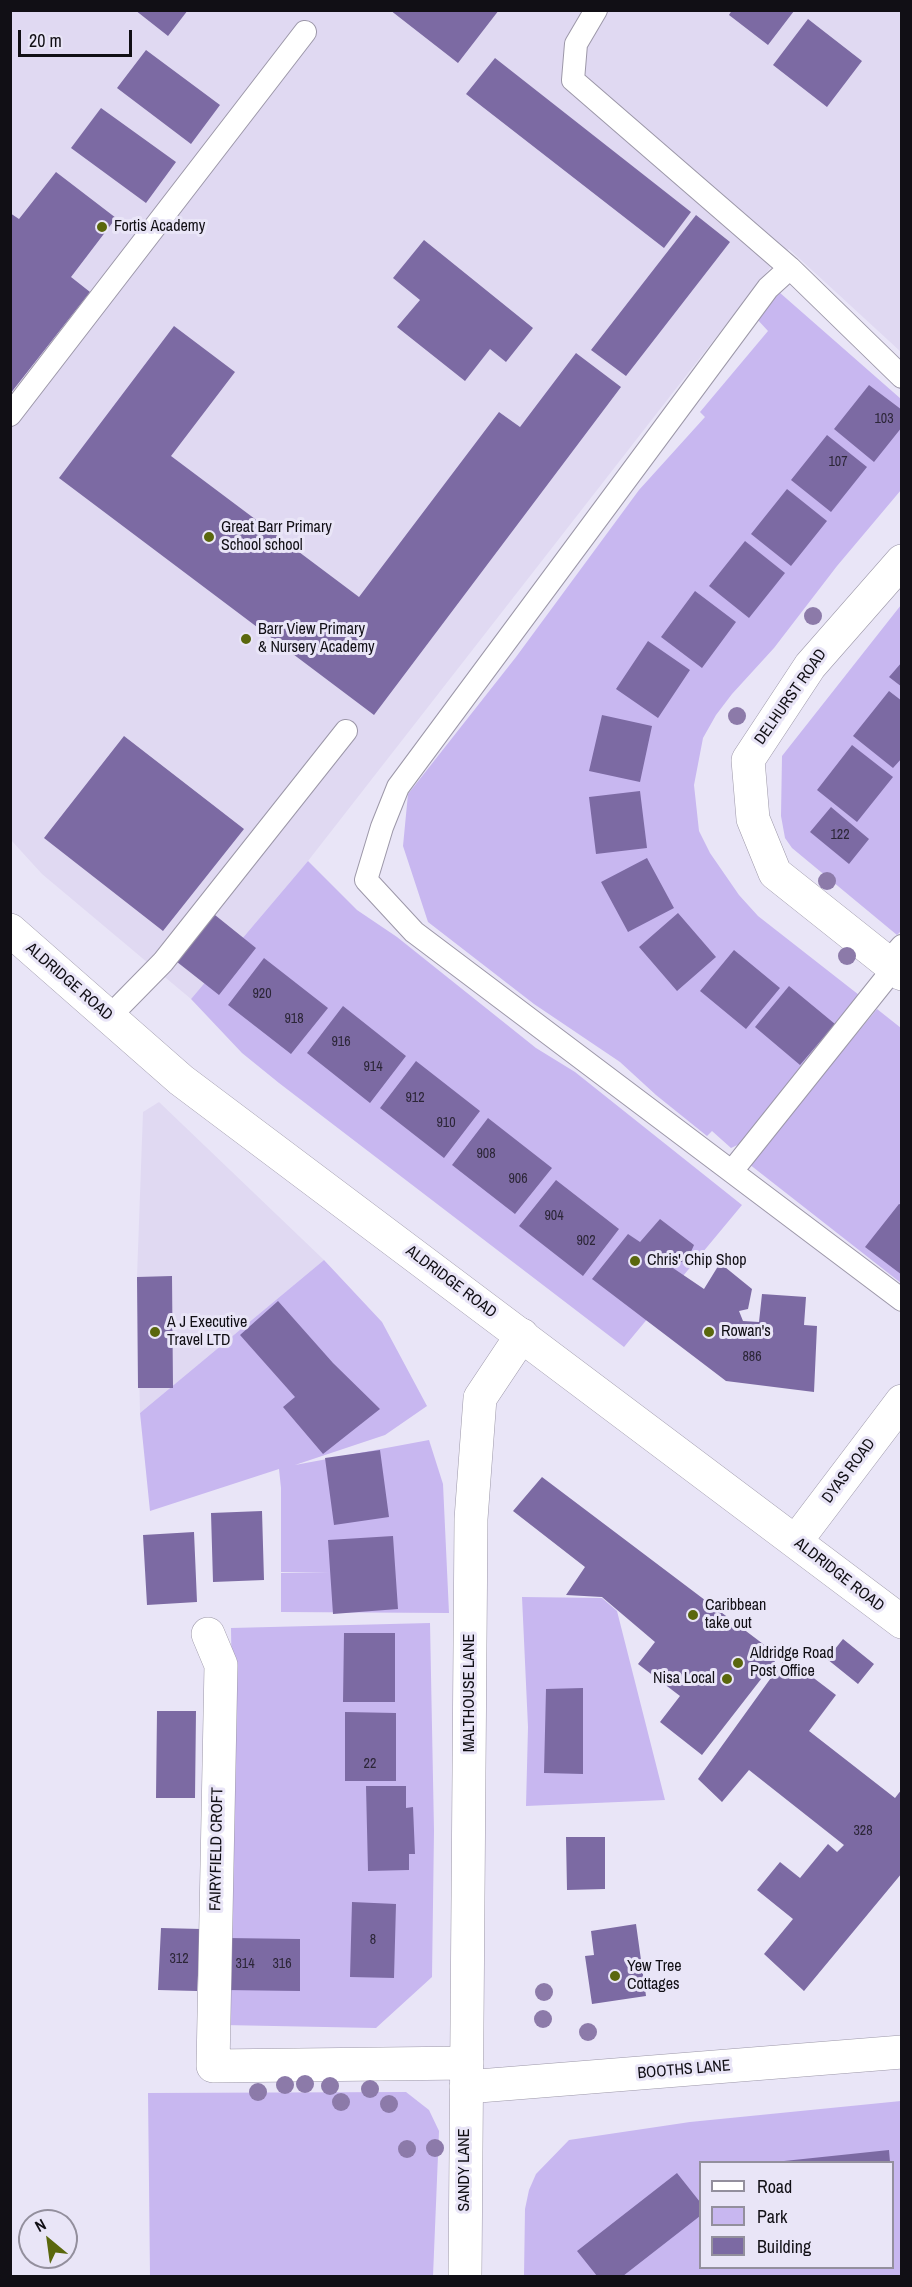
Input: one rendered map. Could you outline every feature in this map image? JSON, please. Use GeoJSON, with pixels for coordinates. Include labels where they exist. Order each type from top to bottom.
{"type":"FeatureCollection","features":[{"type":"Feature","properties":{"kind":"street","name":"DELHURST ROAD"},"geometry":{"type":"LineString","coordinates":[[896,963],[775,873],[753,819],[748,760],[810,666],[902,561]]}},
{"type":"Feature","properties":{"kind":"street","name":"ALDRIDGE ROAD"},"geometry":{"type":"LineString","coordinates":[[10,930],[181,1080],[902,1622]]}},
{"type":"Feature","properties":{"kind":"street","name":"MALTHOUSE LANE"},"geometry":{"type":"LineString","coordinates":[[466,2075],[471,1519],[480,1398],[522,1335]]}},
{"type":"Feature","properties":{"kind":"street","name":"DYAS ROAD"},"geometry":{"type":"LineString","coordinates":[[796,1541],[902,1401]]}},
{"type":"Feature","properties":{"kind":"street","name":"FAIRYFIELD CROFT"},"geometry":{"type":"LineString","coordinates":[[208,1634],[221,1665],[213,2066]]}},
{"type":"Feature","properties":{"kind":"street","name":"BOOTHS LANE"},"geometry":{"type":"LineString","coordinates":[[213,2066],[466,2075],[902,2052]]}},
{"type":"Feature","properties":{"kind":"street","name":"SANDY LANE"},"geometry":{"type":"LineString","coordinates":[[465,2277],[466,2075]]}},
{"type":"Feature","properties":{"kind":"lane"},"geometry":{"type":"LineString","coordinates":[[596,10],[576,44],[573,80],[790,268],[902,377]]}},
{"type":"Feature","properties":{"kind":"lane"},"geometry":{"type":"LineString","coordinates":[[10,415],[305,32]]}},
{"type":"Feature","properties":{"kind":"lane"},"geometry":{"type":"LineString","coordinates":[[790,268],[768,288],[398,787],[382,827],[366,880],[414,932],[902,1300]]}},
{"type":"Feature","properties":{"kind":"lane"},"geometry":{"type":"LineString","coordinates":[[109,1017],[163,962],[346,731]]}},
{"type":"Feature","properties":{"kind":"lane"},"geometry":{"type":"LineString","coordinates":[[732,1171],[896,963]]}},
{"type":"Feature","properties":{"kind":"shaded area","name":"Barr View Primary & Nursery Academy"},"geometry":{"type":"Polygon","coordinates":[[[11,11],[901,11],[901,352],[789,249],[770,268],[308,861],[191,999],[42,874],[11,840],[11,11]]]}},
{"type":"Feature","properties":{"kind":"shaded area"},"geometry":{"type":"Polygon","coordinates":[[[159,1102],[324,1260],[140,1413],[137,1277],[143,1112],[159,1102]]]}},
{"type":"Feature","properties":{"kind":"green space"},"geometry":{"type":"Polygon","coordinates":[[[779,292],[901,399],[901,490],[837,566],[774,648],[732,694],[716,715],[703,738],[694,785],[699,831],[710,853],[739,895],[758,916],[859,995],[744,1142],[731,1148],[712,1131],[707,1136],[656,1095],[620,1062],[534,1004],[428,922],[403,846],[408,794],[516,657],[639,490],[705,417],[700,412],[768,331],[756,318],[779,292]]]}},
{"type":"Feature","properties":{"kind":"green space"},"geometry":{"type":"Polygon","coordinates":[[[901,605],[902,930],[897,935],[792,848],[785,838],[781,816],[782,756],[901,605]]]}},
{"type":"Feature","properties":{"kind":"green space"},"geometry":{"type":"Polygon","coordinates":[[[308,861],[357,910],[397,937],[536,1048],[575,1072],[742,1205],[624,1347],[279,1083],[242,1053],[191,999],[308,861]]]}},
{"type":"Feature","properties":{"kind":"green space"},"geometry":{"type":"Polygon","coordinates":[[[877,1009],[901,1028],[901,1283],[749,1164],[877,1009]]]}},
{"type":"Feature","properties":{"kind":"green space"},"geometry":{"type":"Polygon","coordinates":[[[324,1260],[382,1322],[427,1406],[385,1435],[295,1465],[429,1440],[443,1484],[449,1613],[281,1612],[281,1573],[330,1572],[281,1572],[279,1469],[150,1511],[140,1413],[324,1260]]]}},
{"type":"Feature","properties":{"kind":"green space"},"geometry":{"type":"Polygon","coordinates":[[[522,1597],[602,1598],[617,1611],[665,1800],[526,1806],[528,1727],[522,1597]]]}},
{"type":"Feature","properties":{"kind":"green space"},"geometry":{"type":"Polygon","coordinates":[[[430,1623],[434,1831],[432,1977],[376,2028],[223,2025],[228,1880],[234,1829],[231,1628],[430,1623]]]}},
{"type":"Feature","properties":{"kind":"green space"},"geometry":{"type":"Polygon","coordinates":[[[406,2092],[429,2110],[439,2131],[433,2276],[150,2276],[148,2093],[406,2092]]]}},
{"type":"Feature","properties":{"kind":"green space"},"geometry":{"type":"Polygon","coordinates":[[[901,2101],[901,2276],[524,2276],[525,2209],[529,2190],[536,2174],[569,2140],[690,2122],[901,2101]]]}},
{"type":"Feature","properties":{"kind":"building"},"geometry":{"type":"Polygon","coordinates":[[[135,10],[188,10],[168,36],[135,10]]]}},
{"type":"Feature","properties":{"kind":"building"},"geometry":{"type":"Polygon","coordinates":[[[390,10],[499,10],[458,63],[390,10]]]}},
{"type":"Feature","properties":{"kind":"building"},"geometry":{"type":"Polygon","coordinates":[[[732,10],[794,11],[768,45],[729,15],[732,10]]]}},
{"type":"Feature","properties":{"kind":"building"},"geometry":{"type":"Polygon","coordinates":[[[808,19],[862,61],[827,107],[773,65],[808,19]]]}},
{"type":"Feature","properties":{"kind":"building"},"geometry":{"type":"Polygon","coordinates":[[[146,50],[220,105],[191,144],[117,88],[146,50]]]}},
{"type":"Feature","properties":{"kind":"building"},"geometry":{"type":"Polygon","coordinates":[[[495,58],[691,212],[664,248],[466,94],[495,58]]]}},
{"type":"Feature","properties":{"kind":"building"},"geometry":{"type":"Polygon","coordinates":[[[101,108],[176,162],[146,203],[71,148],[101,108]]]}},
{"type":"Feature","properties":{"kind":"building"},"geometry":{"type":"Polygon","coordinates":[[[56,172],[116,218],[71,277],[90,292],[10,394],[10,213],[19,219],[56,172]]]}},
{"type":"Feature","properties":{"kind":"building"},"geometry":{"type":"Polygon","coordinates":[[[696,215],[730,242],[626,376],[591,350],[696,215]]]}},
{"type":"Feature","properties":{"kind":"building"},"geometry":{"type":"Polygon","coordinates":[[[424,240],[533,328],[506,362],[490,349],[465,381],[397,327],[420,300],[393,278],[424,240]]]}},
{"type":"Feature","properties":{"kind":"building","name":"Great Barr Primary School school"},"geometry":{"type":"Polygon","coordinates":[[[174,326],[235,372],[171,456],[359,597],[499,412],[520,427],[576,353],[621,387],[374,715],[59,478],[174,326]]]}},
{"type":"Feature","properties":{"kind":"building"},"geometry":{"type":"Polygon","coordinates":[[[869,385],[902,410],[902,427],[874,462],[834,429],[869,385]]]}},
{"type":"Feature","properties":{"kind":"building"},"geometry":{"type":"Polygon","coordinates":[[[827,435],[867,467],[831,512],[791,480],[827,435]]]}},
{"type":"Feature","properties":{"kind":"building"},"geometry":{"type":"Polygon","coordinates":[[[787,489],[827,521],[791,566],[751,534],[787,489]]]}},
{"type":"Feature","properties":{"kind":"building"},"geometry":{"type":"Polygon","coordinates":[[[745,541],[785,573],[749,618],[709,586],[745,541]]]}},
{"type":"Feature","properties":{"kind":"building"},"geometry":{"type":"Polygon","coordinates":[[[695,591],[736,622],[702,668],[661,637],[695,591]]]}},
{"type":"Feature","properties":{"kind":"building"},"geometry":{"type":"Polygon","coordinates":[[[648,641],[690,670],[658,718],[616,689],[648,641]]]}},
{"type":"Feature","properties":{"kind":"building"},"geometry":{"type":"Polygon","coordinates":[[[902,662],[902,687],[889,677],[902,662]]]}},
{"type":"Feature","properties":{"kind":"building"},"geometry":{"type":"Polygon","coordinates":[[[889,691],[902,701],[902,758],[893,768],[853,736],[889,691]]]}},
{"type":"Feature","properties":{"kind":"building"},"geometry":{"type":"Polygon","coordinates":[[[602,715],[652,726],[640,782],[589,771],[602,715]]]}},
{"type":"Feature","properties":{"kind":"building"},"geometry":{"type":"Polygon","coordinates":[[[124,736],[244,829],[163,931],[44,838],[124,736]]]}},
{"type":"Feature","properties":{"kind":"building"},"geometry":{"type":"Polygon","coordinates":[[[852,745],[893,777],[857,822],[817,790],[852,745]]]}},
{"type":"Feature","properties":{"kind":"building"},"geometry":{"type":"Polygon","coordinates":[[[640,791],[647,848],[596,854],[589,797],[640,791]]]}},
{"type":"Feature","properties":{"kind":"building"},"geometry":{"type":"Polygon","coordinates":[[[831,807],[869,839],[849,864],[810,832],[831,807]]]}},
{"type":"Feature","properties":{"kind":"building"},"geometry":{"type":"Polygon","coordinates":[[[647,858],[674,908],[628,932],[601,882],[647,858]]]}},
{"type":"Feature","properties":{"kind":"building"},"geometry":{"type":"Polygon","coordinates":[[[210,911],[256,948],[219,995],[172,958],[210,911]]]}},
{"type":"Feature","properties":{"kind":"building"},"geometry":{"type":"Polygon","coordinates":[[[678,913],[716,957],[677,991],[639,947],[678,913]]]}},
{"type":"Feature","properties":{"kind":"building"},"geometry":{"type":"Polygon","coordinates":[[[734,950],[780,988],[746,1029],[700,991],[734,950]]]}},
{"type":"Feature","properties":{"kind":"building"},"geometry":{"type":"Polygon","coordinates":[[[264,958],[328,1008],[291,1054],[228,1005],[264,958]]]}},
{"type":"Feature","properties":{"kind":"building"},"geometry":{"type":"Polygon","coordinates":[[[789,986],[835,1024],[800,1065],[755,1027],[789,986]]]}},
{"type":"Feature","properties":{"kind":"building"},"geometry":{"type":"Polygon","coordinates":[[[343,1006],[406,1056],[370,1103],[307,1053],[343,1006]]]}},
{"type":"Feature","properties":{"kind":"building"},"geometry":{"type":"Polygon","coordinates":[[[416,1061],[480,1111],[444,1158],[380,1108],[416,1061]]]}},
{"type":"Feature","properties":{"kind":"building"},"geometry":{"type":"Polygon","coordinates":[[[488,1118],[552,1168],[515,1214],[452,1165],[488,1118]]]}},
{"type":"Feature","properties":{"kind":"building"},"geometry":{"type":"Polygon","coordinates":[[[556,1180],[619,1229],[583,1276],[519,1226],[556,1180]]]}},
{"type":"Feature","properties":{"kind":"building"},"geometry":{"type":"Polygon","coordinates":[[[899,1204],[902,1205],[902,1275],[865,1247],[899,1204]]]}},
{"type":"Feature","properties":{"kind":"building"},"geometry":{"type":"Polygon","coordinates":[[[660,1219],[694,1245],[686,1263],[677,1261],[673,1268],[704,1289],[720,1263],[752,1289],[748,1309],[739,1311],[743,1321],[759,1322],[762,1294],[806,1297],[804,1325],[817,1326],[814,1392],[726,1381],[592,1279],[628,1234],[640,1242],[660,1219]]]}},
{"type":"Feature","properties":{"kind":"building","name":"A J Executive Travel LTD"},"geometry":{"type":"Polygon","coordinates":[[[172,1276],[173,1388],[138,1388],[137,1277],[172,1276]]]}},
{"type":"Feature","properties":{"kind":"building"},"geometry":{"type":"Polygon","coordinates":[[[278,1301],[333,1363],[380,1409],[323,1454],[283,1407],[295,1397],[240,1335],[278,1301]]]}},
{"type":"Feature","properties":{"kind":"building"},"geometry":{"type":"Polygon","coordinates":[[[380,1450],[389,1517],[334,1525],[325,1458],[380,1450]]]}},
{"type":"Feature","properties":{"kind":"building"},"geometry":{"type":"Polygon","coordinates":[[[542,1477],[779,1656],[702,1755],[660,1722],[680,1696],[638,1664],[655,1642],[602,1597],[566,1595],[585,1567],[513,1511],[542,1477]]]}},
{"type":"Feature","properties":{"kind":"building"},"geometry":{"type":"Polygon","coordinates":[[[262,1511],[264,1580],[213,1582],[211,1513],[262,1511]]]}},
{"type":"Feature","properties":{"kind":"building"},"geometry":{"type":"Polygon","coordinates":[[[194,1532],[197,1602],[147,1605],[143,1535],[194,1532]]]}},
{"type":"Feature","properties":{"kind":"building"},"geometry":{"type":"Polygon","coordinates":[[[393,1536],[398,1609],[333,1614],[328,1540],[393,1536]]]}},
{"type":"Feature","properties":{"kind":"building"},"geometry":{"type":"Polygon","coordinates":[[[344,1633],[395,1633],[395,1702],[343,1702],[344,1633]]]}},
{"type":"Feature","properties":{"kind":"building"},"geometry":{"type":"Polygon","coordinates":[[[843,1639],[874,1664],[858,1684],[827,1659],[843,1639]]]}},
{"type":"Feature","properties":{"kind":"building"},"geometry":{"type":"Polygon","coordinates":[[[786,1657],[836,1695],[809,1731],[895,1798],[902,1789],[902,1873],[804,1991],[764,1954],[793,1919],[757,1890],[780,1862],[800,1878],[828,1844],[837,1852],[844,1845],[749,1770],[722,1802],[698,1779],[786,1657]]]}},
{"type":"Feature","properties":{"kind":"building"},"geometry":{"type":"Polygon","coordinates":[[[583,1688],[583,1774],[544,1773],[546,1689],[583,1688]]]}},
{"type":"Feature","properties":{"kind":"building"},"geometry":{"type":"Polygon","coordinates":[[[157,1711],[196,1711],[195,1798],[156,1798],[157,1711]]]}},
{"type":"Feature","properties":{"kind":"building"},"geometry":{"type":"Polygon","coordinates":[[[345,1712],[396,1713],[396,1781],[345,1781],[345,1712]]]}},
{"type":"Feature","properties":{"kind":"building"},"geometry":{"type":"Polygon","coordinates":[[[366,1786],[406,1786],[406,1808],[413,1807],[415,1854],[409,1854],[409,1870],[368,1871],[366,1786]]]}},
{"type":"Feature","properties":{"kind":"building"},"geometry":{"type":"Polygon","coordinates":[[[566,1837],[605,1837],[605,1889],[567,1890],[566,1837]]]}},
{"type":"Feature","properties":{"kind":"building"},"geometry":{"type":"Polygon","coordinates":[[[352,1902],[396,1904],[394,1978],[350,1977],[352,1902]]]}},
{"type":"Feature","properties":{"kind":"building","name":"Yew Tree Cottages"},"geometry":{"type":"Polygon","coordinates":[[[636,1924],[646,1996],[592,2004],[585,1956],[594,1955],[591,1931],[636,1924]]]}},
{"type":"Feature","properties":{"kind":"building"},"geometry":{"type":"Polygon","coordinates":[[[161,1928],[201,1929],[197,1991],[158,1990],[161,1928]]]}},
{"type":"Feature","properties":{"kind":"building"},"geometry":{"type":"Polygon","coordinates":[[[227,1938],[300,1939],[300,1991],[225,1990],[227,1938]]]}},
{"type":"Feature","properties":{"kind":"building"},"geometry":{"type":"Polygon","coordinates":[[[889,2150],[890,2161],[784,2161],[889,2150]]]}},
{"type":"Feature","properties":{"kind":"building"},"geometry":{"type":"Polygon","coordinates":[[[677,2173],[699,2201],[699,2217],[623,2276],[597,2276],[577,2251],[677,2173]]]}},
{"type":"Feature","properties":{"kind":"place","name":"Fortis Academy"},"geometry":{"type":"Point","coordinates":[102,227]}},
{"type":"Feature","properties":{"kind":"place","name":"Great Barr Primary School school"},"geometry":{"type":"Point","coordinates":[209,537]}},
{"type":"Feature","properties":{"kind":"place","name":"Barr View Primary & Nursery Academy"},"geometry":{"type":"Point","coordinates":[246,639]}},
{"type":"Feature","properties":{"kind":"place","name":"Chris' Chip Shop"},"geometry":{"type":"Point","coordinates":[635,1261]}},
{"type":"Feature","properties":{"kind":"place","name":"A J Executive Travel LTD"},"geometry":{"type":"Point","coordinates":[155,1332]}},
{"type":"Feature","properties":{"kind":"place","name":"Rowan's"},"geometry":{"type":"Point","coordinates":[709,1332]}},
{"type":"Feature","properties":{"kind":"place","name":"Caribbean take out"},"geometry":{"type":"Point","coordinates":[693,1615]}},
{"type":"Feature","properties":{"kind":"place","name":"Aldridge Road Post Office"},"geometry":{"type":"Point","coordinates":[738,1663]}},
{"type":"Feature","properties":{"kind":"place","name":"Nisa Local"},"geometry":{"type":"Point","coordinates":[727,1679]}},
{"type":"Feature","properties":{"kind":"place","name":"Yew Tree Cottages"},"geometry":{"type":"Point","coordinates":[615,1976]}}]}
